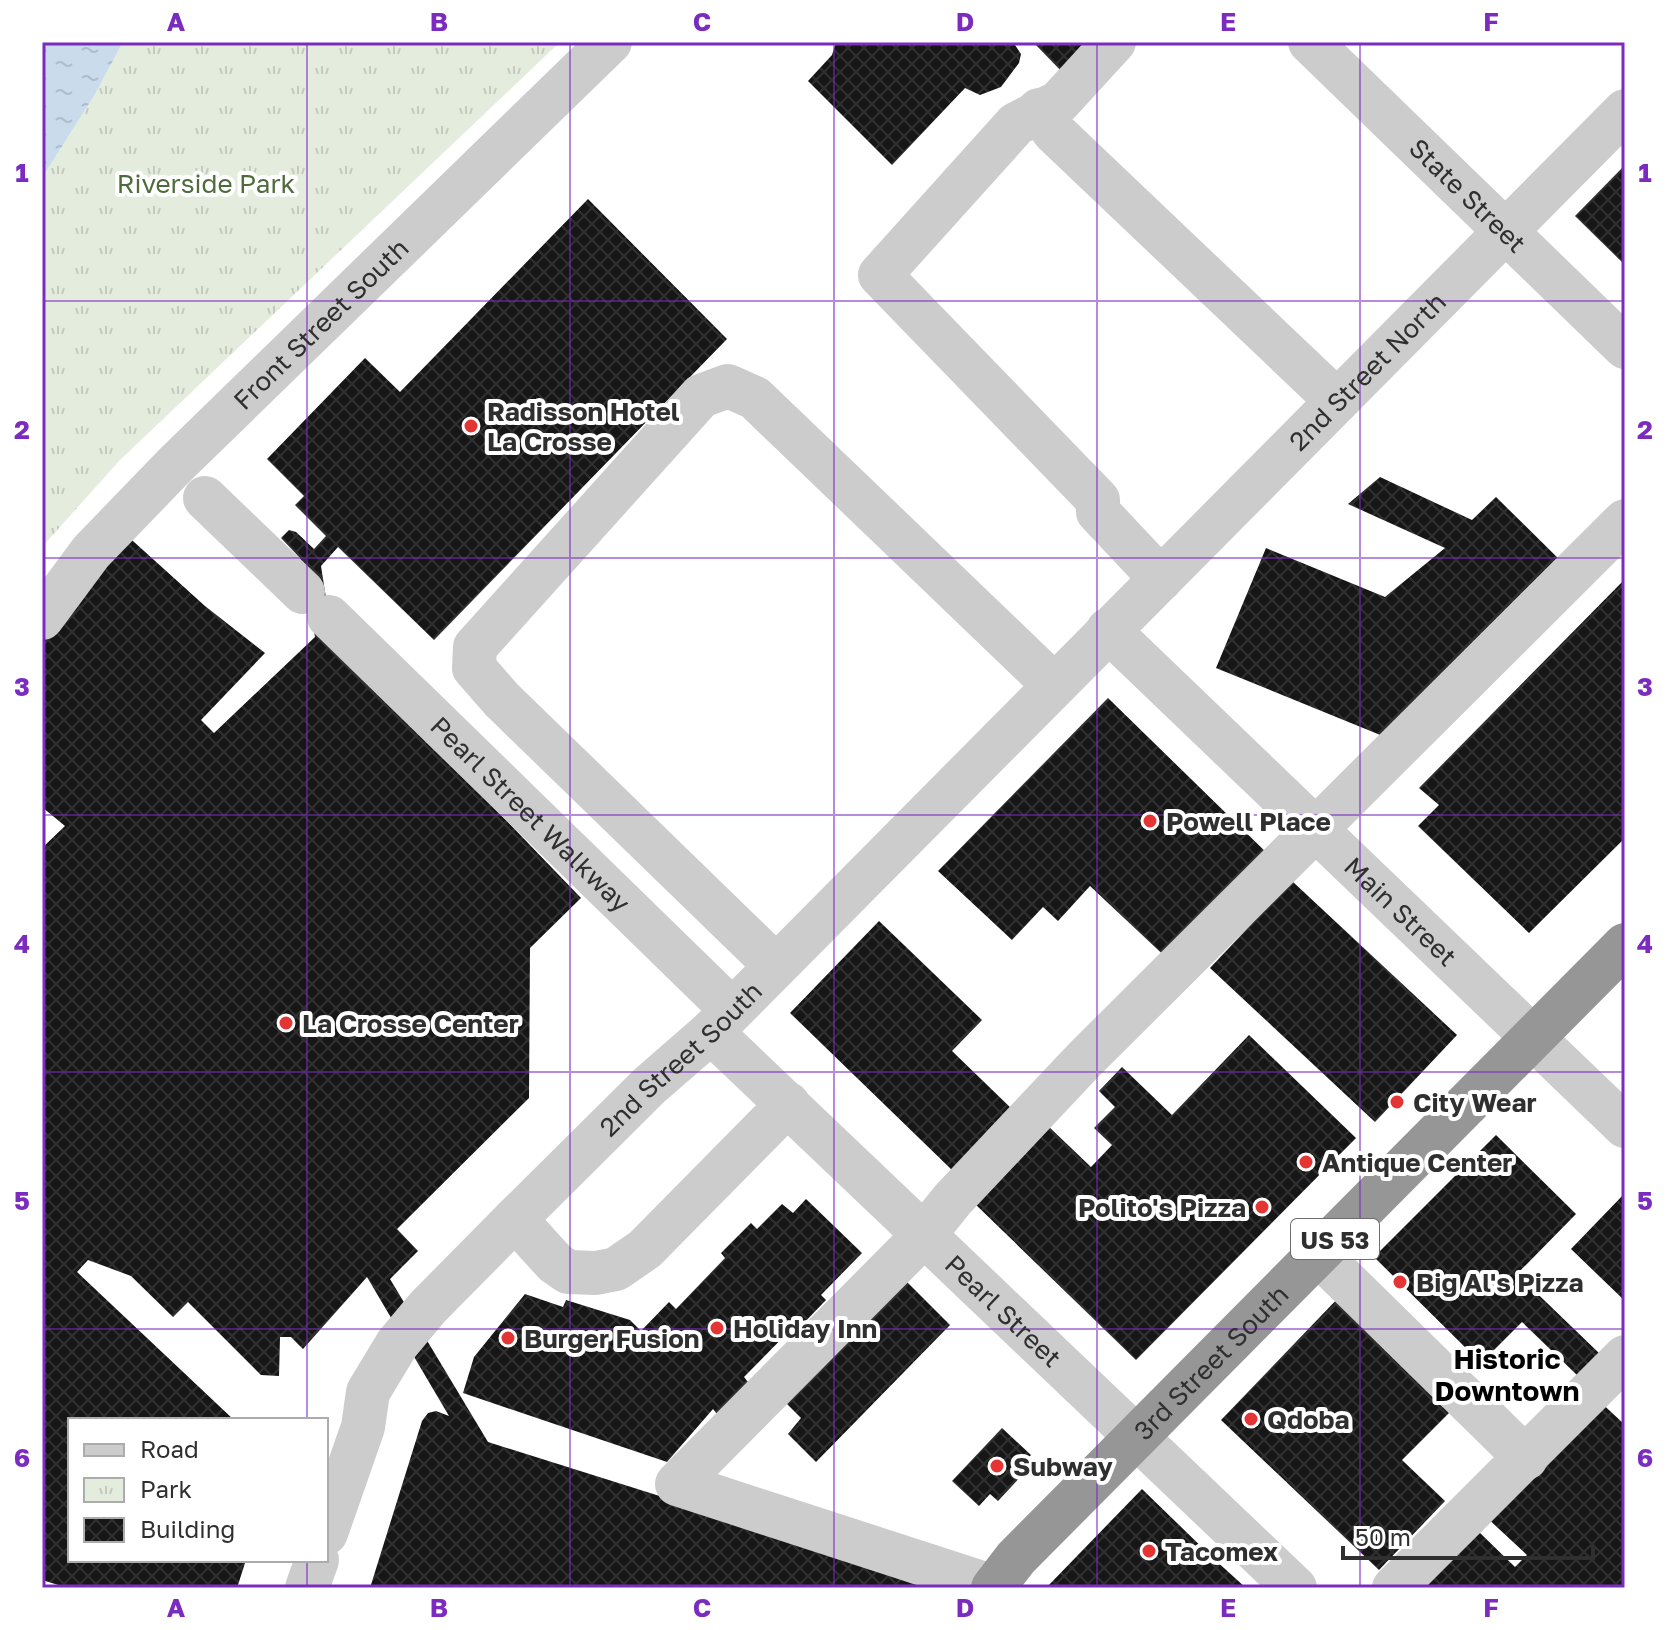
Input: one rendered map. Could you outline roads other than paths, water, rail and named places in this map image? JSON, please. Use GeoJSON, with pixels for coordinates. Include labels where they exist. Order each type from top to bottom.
{"type":"FeatureCollection","features":[{"type":"Feature","properties":{"kind":"highway","name":"US 53"},"geometry":{"type":"LineString","coordinates":[[1533,1039],[1625,945]]}},
{"type":"Feature","properties":{"kind":"highway","name":"3rd Street South"},"geometry":{"type":"LineString","coordinates":[[994,1588],[1016,1558],[1533,1039]]}},
{"type":"Feature","properties":{"kind":"street","name":"Front Street South"},"geometry":{"type":"LineString","coordinates":[[42,618],[91,552],[175,465],[610,42]]}},
{"type":"Feature","properties":{"kind":"street"},"geometry":{"type":"LineString","coordinates":[[1114,42],[1059,102],[1016,124],[982,158],[880,275],[1098,500],[1098,512],[1161,579]]}},
{"type":"Feature","properties":{"kind":"street","name":"State Street"},"geometry":{"type":"LineString","coordinates":[[1310,42],[1625,347]]}},
{"type":"Feature","properties":{"kind":"street"},"geometry":{"type":"LineString","coordinates":[[1039,110],[1054,132],[1337,401]]}},
{"type":"Feature","properties":{"kind":"street","name":"2nd Street North"},"geometry":{"type":"LineString","coordinates":[[1108,630],[1625,111]]}},
{"type":"Feature","properties":{"kind":"street"},"geometry":{"type":"LineString","coordinates":[[776,966],[480,678],[474,668],[472,654],[475,647],[701,396],[728,386],[755,398],[1053,684]]}},
{"type":"Feature","properties":{"kind":"street","name":"Pearl Street Walkway"},"geometry":{"type":"LineString","coordinates":[[205,498],[316,604],[722,1021]]}},
{"type":"Feature","properties":{"kind":"street"},"geometry":{"type":"LineString","coordinates":[[994,1588],[677,1484],[924,1235],[953,1199],[1084,1060],[1625,521]]}},
{"type":"Feature","properties":{"kind":"street","name":"Main Street"},"geometry":{"type":"LineString","coordinates":[[1108,630],[1625,1126]]}},
{"type":"Feature","properties":{"kind":"street","name":"2nd Street South"},"geometry":{"type":"LineString","coordinates":[[328,1527],[363,1427],[368,1392],[381,1367],[428,1307],[649,1086],[722,1021],[1108,630]]}},
{"type":"Feature","properties":{"kind":"street","name":"Pearl Street"},"geometry":{"type":"LineString","coordinates":[[722,1021],[788,1104],[1295,1588]]}},
{"type":"Feature","properties":{"kind":"street"},"geometry":{"type":"LineString","coordinates":[[515,1219],[555,1263],[568,1272],[596,1273],[616,1269],[645,1249],[788,1104]]}},
{"type":"Feature","properties":{"kind":"street"},"geometry":{"type":"LineString","coordinates":[[1319,1255],[1526,1458]]}},
{"type":"Feature","properties":{"kind":"street"},"geometry":{"type":"LineString","coordinates":[[1394,1588],[1625,1357]]}},
{"type":"Feature","properties":{"kind":"street"},"geometry":{"type":"LineString","coordinates":[[307,1588],[316,1562]]}},
{"type":"Feature","properties":{"kind":"water"},"geometry":{"type":"Polygon","coordinates":[[[42,42],[123,42],[94,96],[42,178],[42,42]]]}},
{"type":"Feature","properties":{"kind":"place","name":"Radisson Hotel La Crosse"},"geometry":{"type":"Point","coordinates":[471,426]}},
{"type":"Feature","properties":{"kind":"place","name":"Powell Place"},"geometry":{"type":"Point","coordinates":[1150,821]}},
{"type":"Feature","properties":{"kind":"place","name":"La Crosse Center"},"geometry":{"type":"Point","coordinates":[286,1023]}},
{"type":"Feature","properties":{"kind":"place","name":"City Wear"},"geometry":{"type":"Point","coordinates":[1397,1102]}},
{"type":"Feature","properties":{"kind":"place","name":"Antique Center"},"geometry":{"type":"Point","coordinates":[1306,1162]}},
{"type":"Feature","properties":{"kind":"place","name":"Polito's Pizza"},"geometry":{"type":"Point","coordinates":[1262,1207]}},
{"type":"Feature","properties":{"kind":"place","name":"Big Al's Pizza"},"geometry":{"type":"Point","coordinates":[1400,1282]}},
{"type":"Feature","properties":{"kind":"place","name":"Holiday Inn"},"geometry":{"type":"Point","coordinates":[717,1328]}},
{"type":"Feature","properties":{"kind":"place","name":"Burger Fusion"},"geometry":{"type":"Point","coordinates":[508,1338]}},
{"type":"Feature","properties":{"kind":"place","name":"Qdoba"},"geometry":{"type":"Point","coordinates":[1251,1419]}},
{"type":"Feature","properties":{"kind":"place","name":"Subway"},"geometry":{"type":"Point","coordinates":[997,1466]}},
{"type":"Feature","properties":{"kind":"place","name":"Tacomex"},"geometry":{"type":"Point","coordinates":[1149,1551]}},
{"type":"Feature","properties":{"kind":"district","name":"Historic Downtown"},"geometry":{"type":"Point","coordinates":[1507,1374]}},
{"type":"Feature","properties":{"kind":"park label","name":"Riverside Park"},"geometry":{"type":"Point","coordinates":[206,183]}}]}
